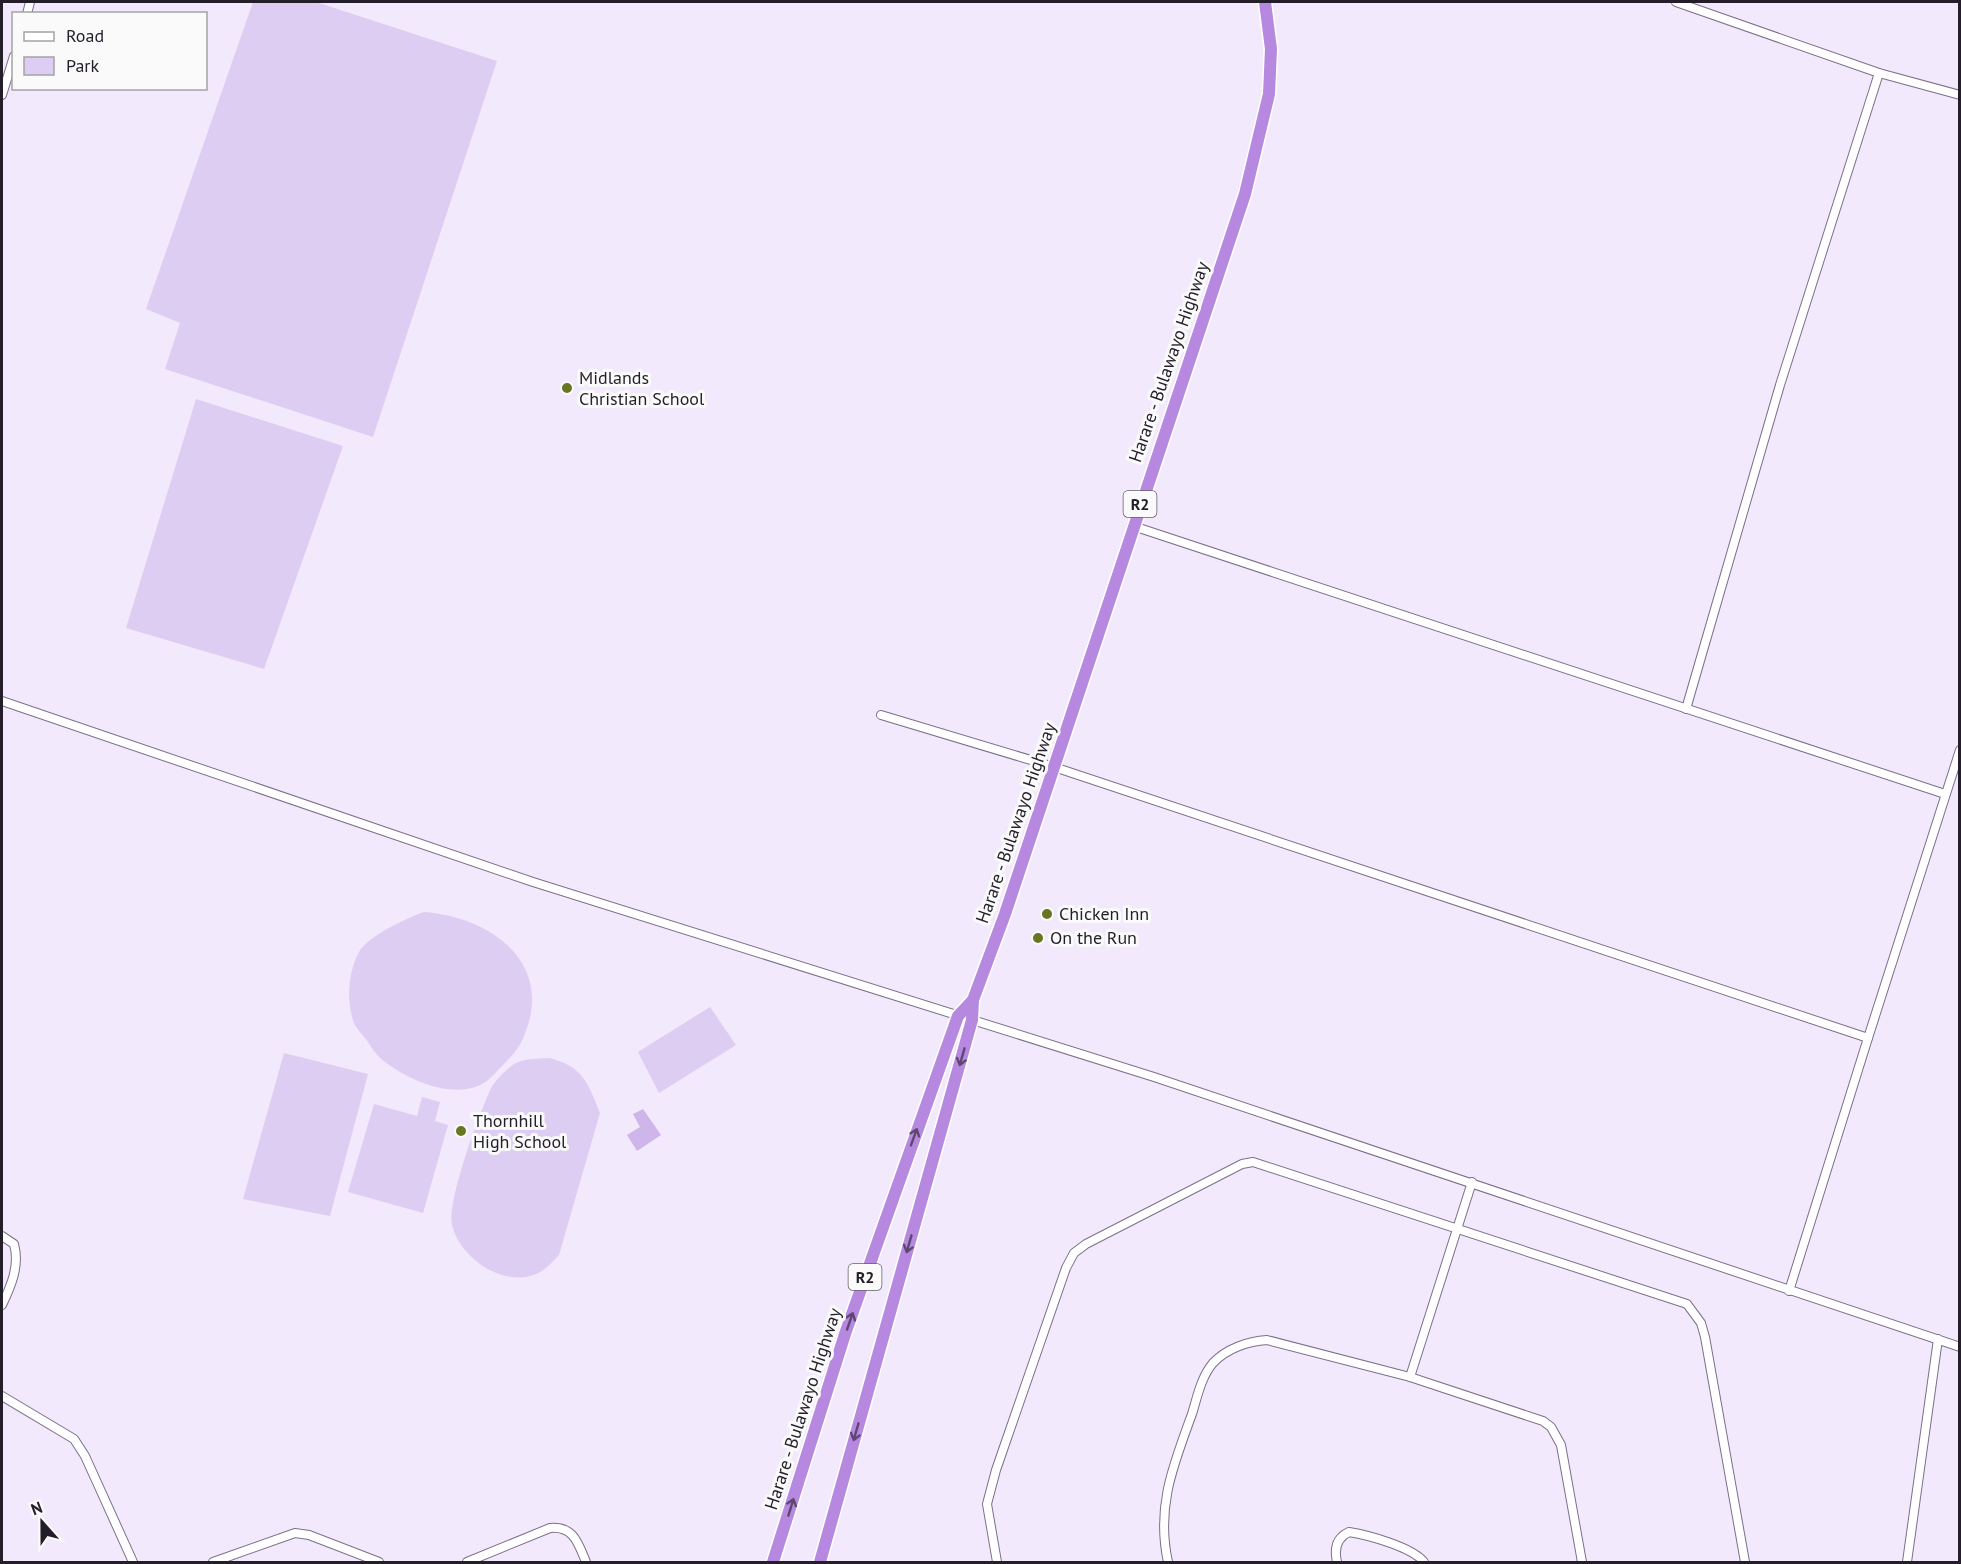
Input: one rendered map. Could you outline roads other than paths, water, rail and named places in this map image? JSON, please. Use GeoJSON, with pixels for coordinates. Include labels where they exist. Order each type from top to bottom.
{"type":"FeatureCollection","features":[{"type":"Feature","properties":{"kind":"highway","name":"Harare - Bulawayo Highway"},"geometry":{"type":"LineString","coordinates":[[820,1563],[972,1020],[973,1000],[1005,914],[1245,195],[1261,136],[1270,83],[1271,49],[1266,2]]}},
{"type":"Feature","properties":{"kind":"highway","name":"Harare - Bulawayo Highway"},"geometry":{"type":"LineString","coordinates":[[773,1563],[845,1334],[958,1016],[973,1000]]}},
{"type":"Feature","properties":{"kind":"street"},"geometry":{"type":"LineString","coordinates":[[1676,2],[1879,73],[1959,95]]}},
{"type":"Feature","properties":{"kind":"street"},"geometry":{"type":"LineString","coordinates":[[2,95],[12,62]]}},
{"type":"Feature","properties":{"kind":"street"},"geometry":{"type":"LineString","coordinates":[[1686,709],[1780,385],[1879,73]]}},
{"type":"Feature","properties":{"kind":"street"},"geometry":{"type":"LineString","coordinates":[[1133,526],[1944,794]]}},
{"type":"Feature","properties":{"kind":"street"},"geometry":{"type":"LineString","coordinates":[[2,701],[533,882],[1154,1077],[1959,1347]]}},
{"type":"Feature","properties":{"kind":"street"},"geometry":{"type":"LineString","coordinates":[[880,715],[1054,767],[1868,1038]]}},
{"type":"Feature","properties":{"kind":"street"},"geometry":{"type":"LineString","coordinates":[[1789,1291],[1959,750]]}},
{"type":"Feature","properties":{"kind":"street"},"geometry":{"type":"LineString","coordinates":[[997,1563],[987,1504],[996,1470],[1066,1268],[1074,1253],[1086,1244],[1242,1164],[1253,1162],[1687,1304],[1695,1312],[1705,1337],[1745,1563]]}},
{"type":"Feature","properties":{"kind":"street"},"geometry":{"type":"LineString","coordinates":[[1410,1377],[1472,1182]]}},
{"type":"Feature","properties":{"kind":"street"},"geometry":{"type":"LineString","coordinates":[[2,1236],[14,1244],[17,1253],[13,1276],[2,1305]]}},
{"type":"Feature","properties":{"kind":"street"},"geometry":{"type":"LineString","coordinates":[[1907,1563],[1938,1339]]}},
{"type":"Feature","properties":{"kind":"street"},"geometry":{"type":"LineString","coordinates":[[1168,1563],[1162,1522],[1170,1476],[1206,1375],[1222,1355],[1255,1341],[1282,1342],[1410,1377],[1543,1421],[1551,1427],[1561,1445],[1582,1563]]}},
{"type":"Feature","properties":{"kind":"street"},"geometry":{"type":"LineString","coordinates":[[2,1396],[74,1439],[85,1456],[133,1563]]}},
{"type":"Feature","properties":{"kind":"street"},"geometry":{"type":"LineString","coordinates":[[467,1563],[549,1528],[560,1527],[569,1530],[575,1538],[586,1563]]}},
{"type":"Feature","properties":{"kind":"street"},"geometry":{"type":"LineString","coordinates":[[1337,1563],[1335,1547],[1338,1540],[1349,1532],[1408,1550],[1418,1555],[1424,1563]]}},
{"type":"Feature","properties":{"kind":"street"},"geometry":{"type":"LineString","coordinates":[[213,1563],[295,1533],[309,1535],[379,1563]]}},
{"type":"Feature","properties":{"kind":"place","name":"Midlands Christian School"},"geometry":{"type":"Point","coordinates":[567,388]}},
{"type":"Feature","properties":{"kind":"place","name":"Chicken Inn"},"geometry":{"type":"Point","coordinates":[1047,914]}},
{"type":"Feature","properties":{"kind":"place","name":"On the Run"},"geometry":{"type":"Point","coordinates":[1038,938]}},
{"type":"Feature","properties":{"kind":"place","name":"Thornhill High School"},"geometry":{"type":"Point","coordinates":[461,1131]}}]}
